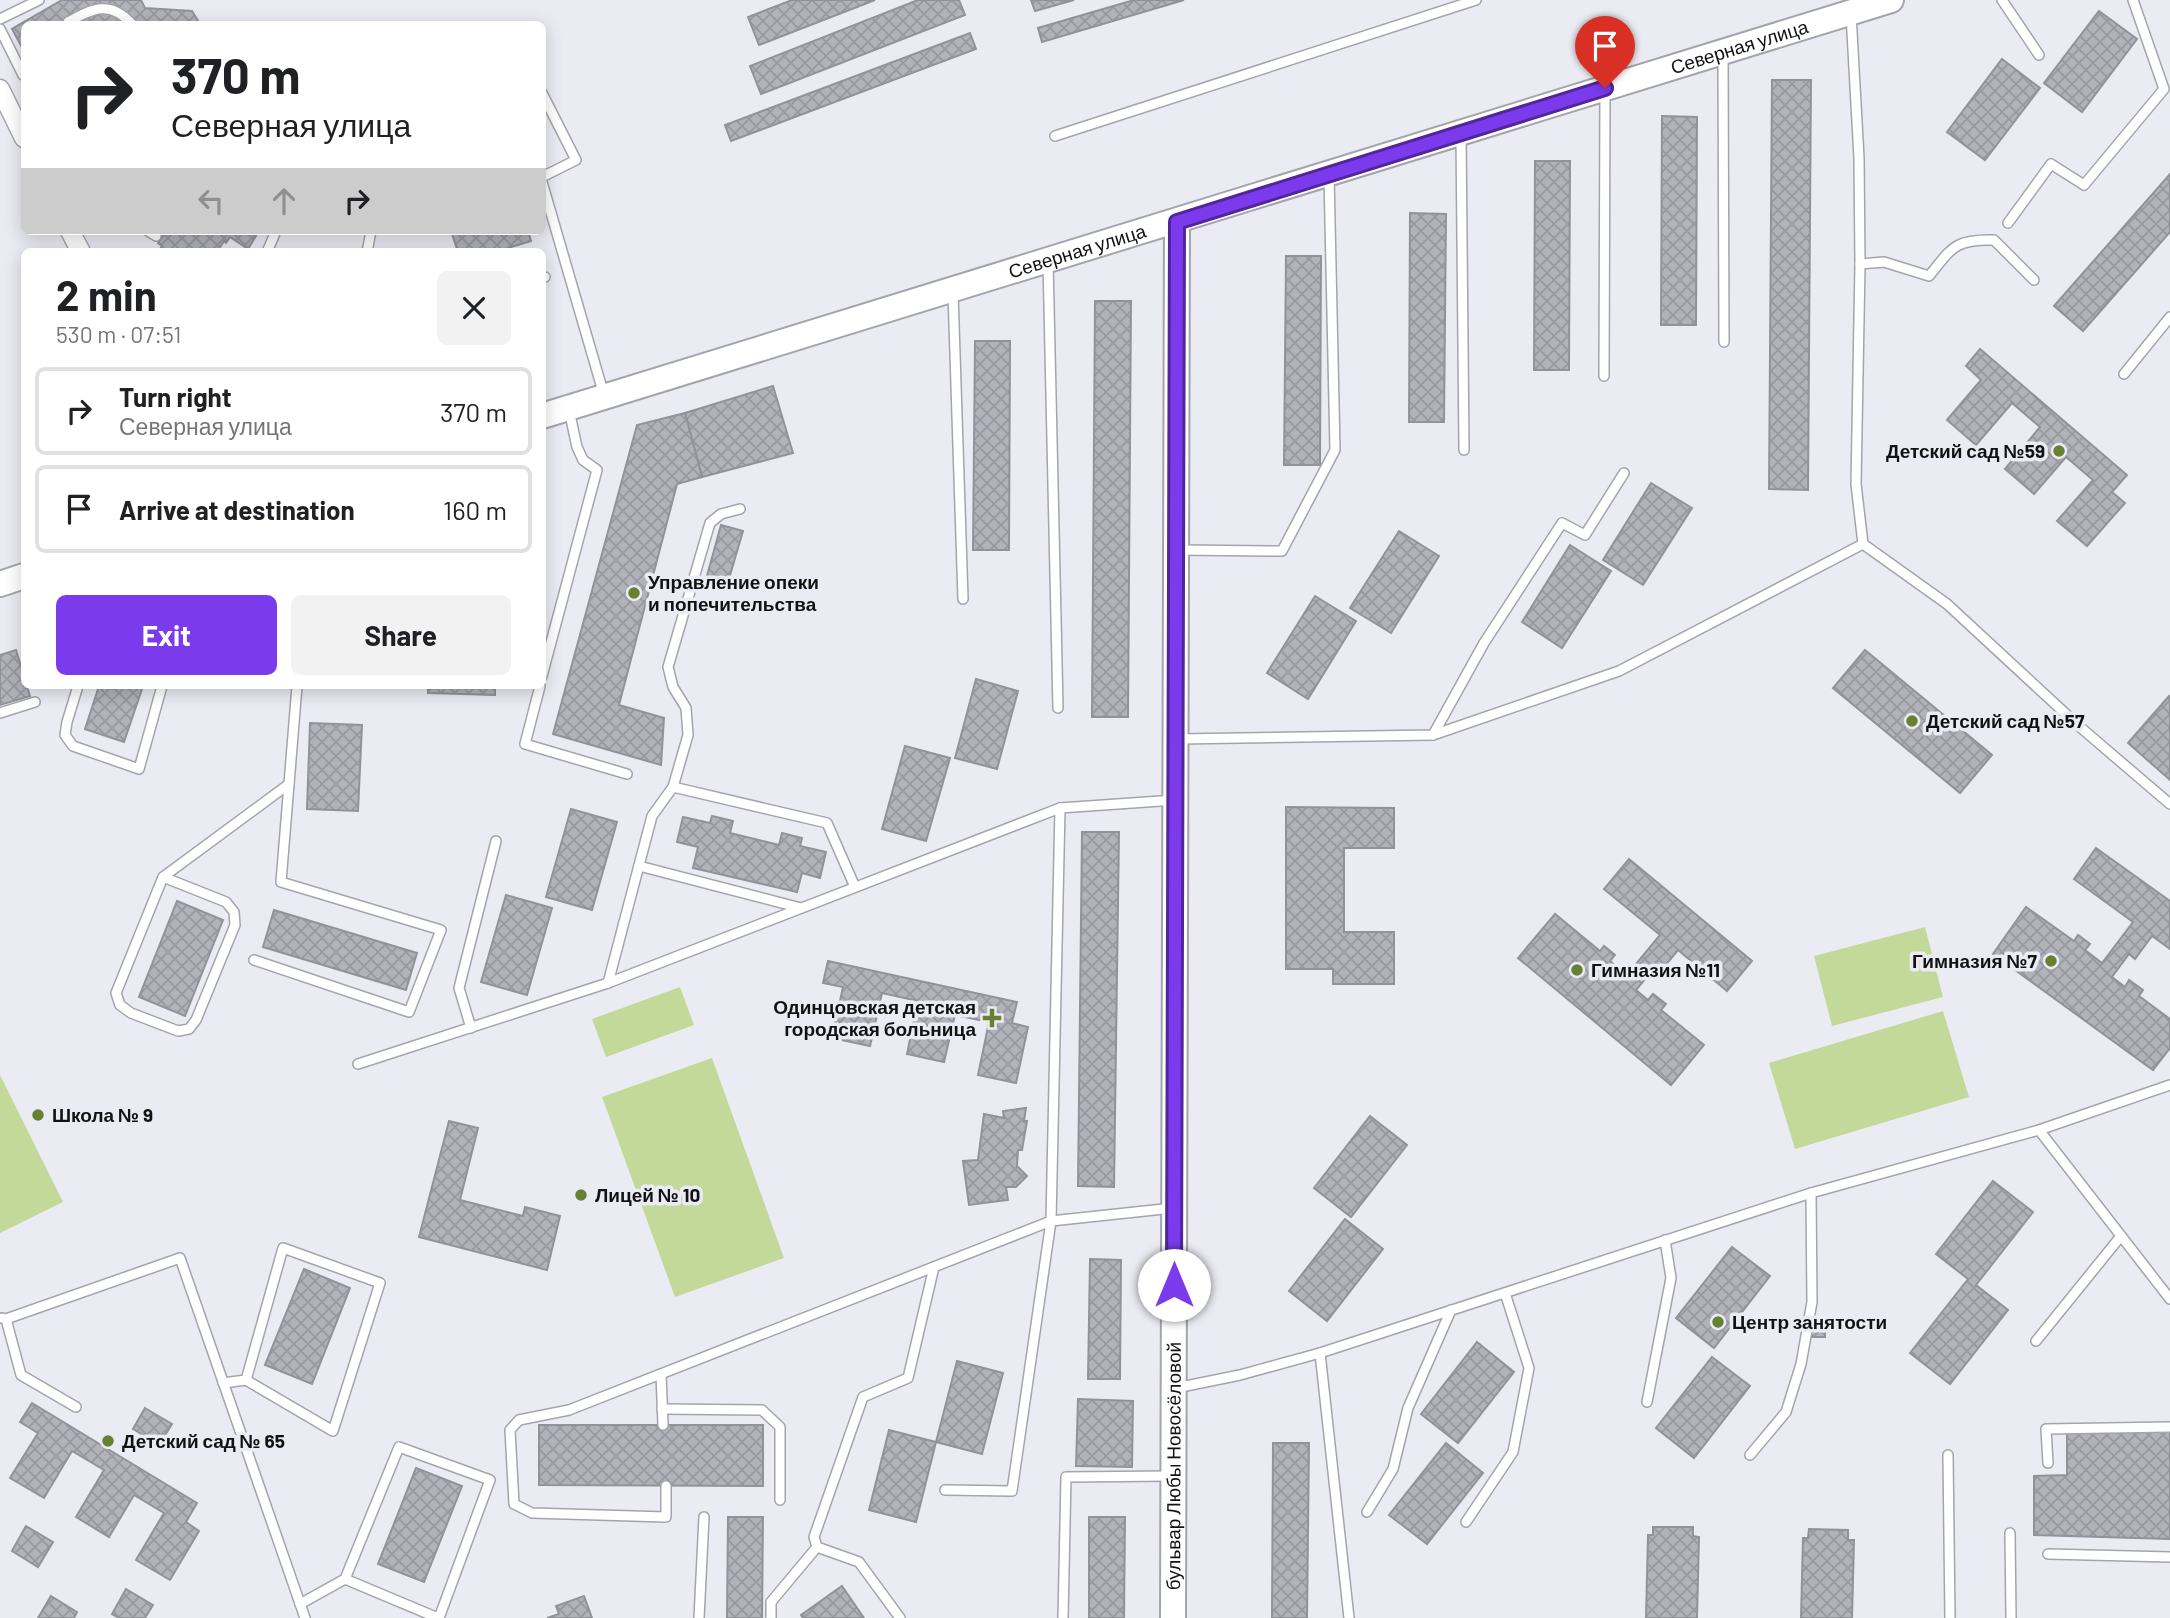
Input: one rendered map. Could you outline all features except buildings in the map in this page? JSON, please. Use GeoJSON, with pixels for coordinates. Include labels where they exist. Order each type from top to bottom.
{"type":"FeatureCollection","features":[{"type":"Feature","properties":{"kind":"street","name":"Северная улица"},"geometry":{"type":"LineString","coordinates":[[546,415],[1891,0]]}},
{"type":"Feature","properties":{"kind":"street"},"geometry":{"type":"LineString","coordinates":[[0,89],[21,132]]}},
{"type":"Feature","properties":{"kind":"street","name":"бульвар Любы Новосёловой"},"geometry":{"type":"LineString","coordinates":[[1173,1618],[1177,222]]}},
{"type":"Feature","properties":{"kind":"street"},"geometry":{"type":"LineString","coordinates":[[0,584],[21,577]]}},
{"type":"Feature","properties":{"kind":"lane"},"geometry":{"type":"LineString","coordinates":[[0,19],[38,0]]}},
{"type":"Feature","properties":{"kind":"lane"},"geometry":{"type":"LineString","coordinates":[[1055,136],[1476,0]]}},
{"type":"Feature","properties":{"kind":"lane"},"geometry":{"type":"LineString","coordinates":[[2002,0],[2039,55]]}},
{"type":"Feature","properties":{"kind":"lane"},"geometry":{"type":"LineString","coordinates":[[2008,223],[2051,164],[2084,185],[2164,89],[2133,0]]}},
{"type":"Feature","properties":{"kind":"lane"},"geometry":{"type":"LineString","coordinates":[[70,21],[89,10],[103,8],[121,13],[129,21]]}},
{"type":"Feature","properties":{"kind":"lane"},"geometry":{"type":"LineString","coordinates":[[1851,12],[1859,158],[1856,484],[1863,544],[1947,604],[2080,727],[2170,804]]}},
{"type":"Feature","properties":{"kind":"lane"},"geometry":{"type":"LineString","coordinates":[[0,30],[21,71]]}},
{"type":"Feature","properties":{"kind":"lane"},"geometry":{"type":"LineString","coordinates":[[1723,52],[1724,342]]}},
{"type":"Feature","properties":{"kind":"lane"},"geometry":{"type":"LineString","coordinates":[[1604,376],[1605,88]]}},
{"type":"Feature","properties":{"kind":"lane"},"geometry":{"type":"LineString","coordinates":[[546,101],[576,160],[546,178]]}},
{"type":"Feature","properties":{"kind":"lane"},"geometry":{"type":"LineString","coordinates":[[1461,133],[1464,450]]}},
{"type":"Feature","properties":{"kind":"lane"},"geometry":{"type":"LineString","coordinates":[[1176,550],[1282,551],[1335,450],[1329,174]]}},
{"type":"Feature","properties":{"kind":"lane"},"geometry":{"type":"LineString","coordinates":[[546,194],[604,397]]}},
{"type":"Feature","properties":{"kind":"lane"},"geometry":{"type":"LineString","coordinates":[[1860,264],[1884,262],[1929,276],[1955,245],[1974,239],[1994,240],[2034,279]]}},
{"type":"Feature","properties":{"kind":"lane"},"geometry":{"type":"LineString","coordinates":[[1048,260],[1058,708]]}},
{"type":"Feature","properties":{"kind":"lane"},"geometry":{"type":"LineString","coordinates":[[953,289],[963,599]]}},
{"type":"Feature","properties":{"kind":"lane"},"geometry":{"type":"LineString","coordinates":[[2124,374],[2170,317]]}},
{"type":"Feature","properties":{"kind":"lane"},"geometry":{"type":"LineString","coordinates":[[546,661],[597,470],[583,460],[577,447],[568,408]]}},
{"type":"Feature","properties":{"kind":"lane"},"geometry":{"type":"LineString","coordinates":[[1433,735],[1484,643],[1562,523],[1585,535],[1624,473]]}},
{"type":"Feature","properties":{"kind":"lane"},"geometry":{"type":"LineString","coordinates":[[608,983],[652,816],[673,787],[688,735],[686,708],[673,687],[668,667],[710,523],[722,514],[740,509]]}},
{"type":"Feature","properties":{"kind":"lane"},"geometry":{"type":"LineString","coordinates":[[1175,739],[1433,735],[1619,671],[1863,544]]}},
{"type":"Feature","properties":{"kind":"lane"},"geometry":{"type":"LineString","coordinates":[[77,689],[65,735],[73,746],[139,769],[161,689]]}},
{"type":"Feature","properties":{"kind":"lane"},"geometry":{"type":"LineString","coordinates":[[254,960],[409,1012],[441,930],[281,882],[297,689]]}},
{"type":"Feature","properties":{"kind":"lane"},"geometry":{"type":"LineString","coordinates":[[539,689],[525,744],[627,774]]}},
{"type":"Feature","properties":{"kind":"lane"},"geometry":{"type":"LineString","coordinates":[[0,713],[35,702]]}},
{"type":"Feature","properties":{"kind":"lane"},"geometry":{"type":"LineString","coordinates":[[163,877],[226,902],[234,912],[235,925],[196,1020],[189,1028],[178,1031],[131,1013],[120,1004],[116,993],[163,877],[289,784]]}},
{"type":"Feature","properties":{"kind":"lane"},"geometry":{"type":"LineString","coordinates":[[673,787],[827,823],[855,887]]}},
{"type":"Feature","properties":{"kind":"lane"},"geometry":{"type":"LineString","coordinates":[[358,1064],[608,983],[1060,808],[1175,800]]}},
{"type":"Feature","properties":{"kind":"lane"},"geometry":{"type":"LineString","coordinates":[[945,1490],[1012,1491],[1051,1222],[1060,808]]}},
{"type":"Feature","properties":{"kind":"lane"},"geometry":{"type":"LineString","coordinates":[[471,1028],[459,988],[496,841]]}},
{"type":"Feature","properties":{"kind":"lane"},"geometry":{"type":"LineString","coordinates":[[639,866],[801,908]]}},
{"type":"Feature","properties":{"kind":"lane"},"geometry":{"type":"LineString","coordinates":[[1174,1388],[1240,1375],[1320,1353],[1811,1193],[2039,1130],[2170,1085]]}},
{"type":"Feature","properties":{"kind":"lane"},"geometry":{"type":"LineString","coordinates":[[2039,1130],[2170,1299]]}},
{"type":"Feature","properties":{"kind":"lane"},"geometry":{"type":"LineString","coordinates":[[1750,1455],[1786,1412],[1801,1364],[1812,1302],[1811,1193]]}},
{"type":"Feature","properties":{"kind":"lane"},"geometry":{"type":"LineString","coordinates":[[666,1486],[666,1517],[532,1513],[514,1504],[510,1430],[519,1420],[569,1410],[1051,1222],[1174,1208]]}},
{"type":"Feature","properties":{"kind":"lane"},"geometry":{"type":"LineString","coordinates":[[2036,1341],[2121,1236]]}},
{"type":"Feature","properties":{"kind":"lane"},"geometry":{"type":"LineString","coordinates":[[1647,1402],[1671,1278],[1665,1240]]}},
{"type":"Feature","properties":{"kind":"lane"},"geometry":{"type":"LineString","coordinates":[[223,1383],[246,1380],[333,1431],[380,1283],[283,1248],[246,1380]]}},
{"type":"Feature","properties":{"kind":"lane"},"geometry":{"type":"LineString","coordinates":[[76,1406],[21,1375],[3,1318],[180,1258],[304,1618]]}},
{"type":"Feature","properties":{"kind":"lane"},"geometry":{"type":"LineString","coordinates":[[817,1547],[814,1537],[863,1396],[908,1378],[934,1267]]}},
{"type":"Feature","properties":{"kind":"lane"},"geometry":{"type":"LineString","coordinates":[[1466,1522],[1513,1452],[1529,1368],[1505,1293]]}},
{"type":"Feature","properties":{"kind":"lane"},"geometry":{"type":"LineString","coordinates":[[1367,1511],[1393,1469],[1408,1408],[1451,1310]]}},
{"type":"Feature","properties":{"kind":"lane"},"geometry":{"type":"LineString","coordinates":[[1320,1353],[1349,1618]]}},
{"type":"Feature","properties":{"kind":"lane"},"geometry":{"type":"LineString","coordinates":[[661,1374],[663,1425]]}},
{"type":"Feature","properties":{"kind":"lane"},"geometry":{"type":"LineString","coordinates":[[662,1409],[762,1410],[780,1427],[780,1500]]}},
{"type":"Feature","properties":{"kind":"lane"},"geometry":{"type":"LineString","coordinates":[[2048,1463],[2046,1429],[2170,1427]]}},
{"type":"Feature","properties":{"kind":"lane"},"geometry":{"type":"LineString","coordinates":[[300,1604],[345,1579],[399,1447],[490,1480],[439,1618],[345,1579]]}},
{"type":"Feature","properties":{"kind":"lane"},"geometry":{"type":"LineString","coordinates":[[1948,1455],[1950,1618]]}},
{"type":"Feature","properties":{"kind":"lane"},"geometry":{"type":"LineString","coordinates":[[1063,1618],[1066,1477],[1174,1476]]}},
{"type":"Feature","properties":{"kind":"lane"},"geometry":{"type":"LineString","coordinates":[[699,1618],[704,1517]]}},
{"type":"Feature","properties":{"kind":"lane"},"geometry":{"type":"LineString","coordinates":[[2010,1533],[2011,1618]]}},
{"type":"Feature","properties":{"kind":"lane"},"geometry":{"type":"LineString","coordinates":[[771,1618],[771,1602],[817,1547]]}},
{"type":"Feature","properties":{"kind":"lane"},"geometry":{"type":"LineString","coordinates":[[817,1547],[859,1562],[900,1618]]}},
{"type":"Feature","properties":{"kind":"lane"},"geometry":{"type":"LineString","coordinates":[[2048,1554],[2170,1556]]}},
{"type":"Feature","properties":{"kind":"green space"},"geometry":{"type":"Polygon","coordinates":[[[1925,927],[1943,997],[1832,1026],[1814,956],[1925,927]]]}},
{"type":"Feature","properties":{"kind":"green space"},"geometry":{"type":"Polygon","coordinates":[[[680,987],[694,1025],[606,1057],[592,1019],[680,987]]]}},
{"type":"Feature","properties":{"kind":"green space"},"geometry":{"type":"Polygon","coordinates":[[[1943,1011],[1969,1097],[1795,1149],[1769,1063],[1943,1011]]]}},
{"type":"Feature","properties":{"kind":"green space"},"geometry":{"type":"Polygon","coordinates":[[[712,1058],[784,1258],[675,1297],[602,1097],[712,1058]]]}},
{"type":"Feature","properties":{"kind":"green space"},"geometry":{"type":"Polygon","coordinates":[[[0,1075],[63,1202],[0,1233],[0,1075]]]}},
{"type":"Feature","properties":{"kind":"place","name":"Детский сад №59"},"geometry":{"type":"Point","coordinates":[2059,451]}},
{"type":"Feature","properties":{"kind":"place","name":"Управление опеки и попечительства"},"geometry":{"type":"Point","coordinates":[634,593]}},
{"type":"Feature","properties":{"kind":"place","name":"Детский сад №57"},"geometry":{"type":"Point","coordinates":[1912,721]}},
{"type":"Feature","properties":{"kind":"place","name":"Гимназия №7"},"geometry":{"type":"Point","coordinates":[2051,961]}},
{"type":"Feature","properties":{"kind":"place","name":"Гимназия №11"},"geometry":{"type":"Point","coordinates":[1577,970]}},
{"type":"Feature","properties":{"kind":"place","name":"Одинцовская детская городская больница"},"geometry":{"type":"Point","coordinates":[992,1018]}},
{"type":"Feature","properties":{"kind":"place","name":"Школа № 9"},"geometry":{"type":"Point","coordinates":[38,1115]}},
{"type":"Feature","properties":{"kind":"place","name":"Лицей № 10"},"geometry":{"type":"Point","coordinates":[581,1195]}},
{"type":"Feature","properties":{"kind":"place","name":"Центр занятости"},"geometry":{"type":"Point","coordinates":[1718,1322]}},
{"type":"Feature","properties":{"kind":"place","name":"Детский сад № 65"},"geometry":{"type":"Point","coordinates":[108,1441]}},
{"type":"Feature","properties":{"kind":"route"},"geometry":{"type":"LineString","coordinates":[[1174,1285],[1177,222],[1605,88]]}}]}
